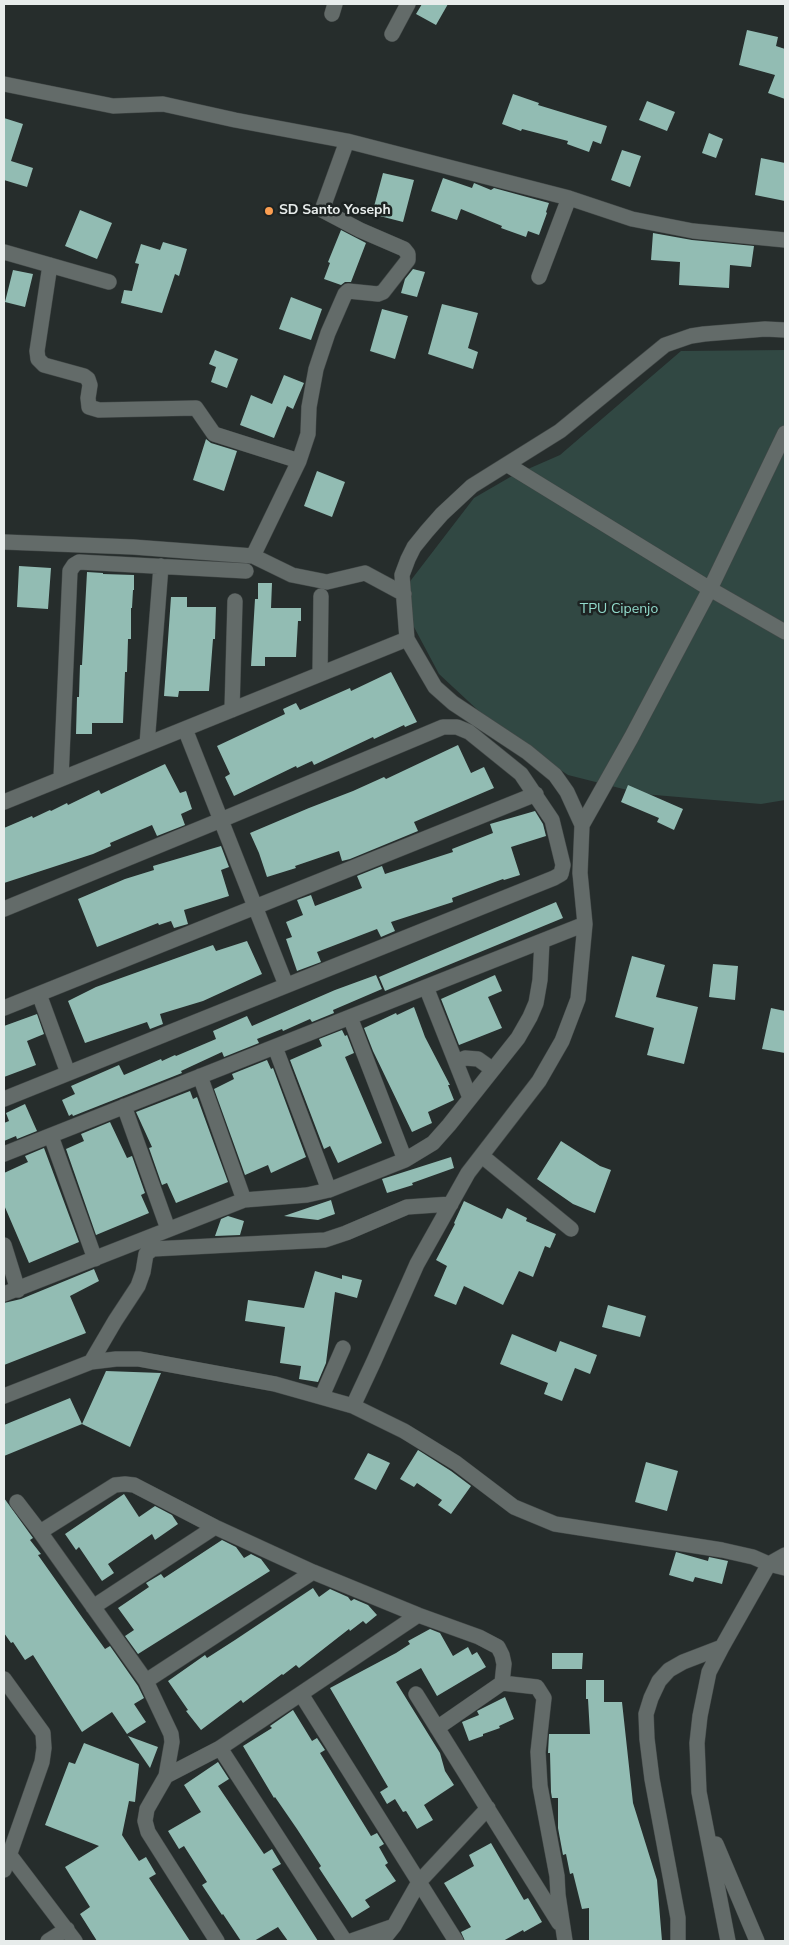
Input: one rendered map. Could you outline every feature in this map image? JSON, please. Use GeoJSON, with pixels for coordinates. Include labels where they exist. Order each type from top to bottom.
{"type":"FeatureCollection","features":[{"type":"Feature","properties":{"kind":"street"},"geometry":{"type":"LineString","coordinates":[[392,34],[408,4]]}},
{"type":"Feature","properties":{"kind":"street"},"geometry":{"type":"LineString","coordinates":[[4,84],[113,106],[163,104],[347,141],[569,198],[632,219],[693,231],[785,240]]}},
{"type":"Feature","properties":{"kind":"street"},"geometry":{"type":"LineString","coordinates":[[253,556],[299,461],[308,434],[309,407],[316,369],[328,333],[345,294],[348,291],[378,294],[383,292],[408,260],[408,254],[404,249],[322,210],[347,141]]}},
{"type":"Feature","properties":{"kind":"street"},"geometry":{"type":"LineString","coordinates":[[539,277],[569,198]]}},
{"type":"Feature","properties":{"kind":"street"},"geometry":{"type":"LineString","coordinates":[[4,252],[109,282]]}},
{"type":"Feature","properties":{"kind":"street"},"geometry":{"type":"LineString","coordinates":[[50,265],[37,350],[38,359],[44,365],[84,376],[88,379],[90,385],[89,406],[99,410],[196,408],[214,434],[299,461]]}},
{"type":"Feature","properties":{"kind":"street"},"geometry":{"type":"LineString","coordinates":[[352,1406],[374,1361],[416,1264],[468,1173],[539,1081],[562,1041],[578,999],[585,924],[580,873],[582,825],[567,792],[554,775],[527,752],[452,702],[435,687],[407,640],[402,576],[414,547],[442,514],[472,486],[560,431],[665,345],[691,336],[704,334],[766,329],[785,330]]}},
{"type":"Feature","properties":{"kind":"street"},"geometry":{"type":"LineString","coordinates":[[582,825],[631,738],[710,589],[785,433]]}},
{"type":"Feature","properties":{"kind":"street"},"geometry":{"type":"LineString","coordinates":[[508,465],[710,589],[785,632]]}},
{"type":"Feature","properties":{"kind":"street"},"geometry":{"type":"LineString","coordinates":[[4,542],[133,547],[253,556],[292,575],[326,582],[365,572],[404,594]]}},
{"type":"Feature","properties":{"kind":"street"},"geometry":{"type":"LineString","coordinates":[[61,778],[70,571],[78,562],[246,571]]}},
{"type":"Feature","properties":{"kind":"street"},"geometry":{"type":"LineString","coordinates":[[147,744],[161,566]]}},
{"type":"Feature","properties":{"kind":"street"},"geometry":{"type":"LineString","coordinates":[[320,674],[321,596]]}},
{"type":"Feature","properties":{"kind":"street"},"geometry":{"type":"LineString","coordinates":[[232,710],[235,601]]}},
{"type":"Feature","properties":{"kind":"street"},"geometry":{"type":"LineString","coordinates":[[4,802],[407,640]]}},
{"type":"Feature","properties":{"kind":"street"},"geometry":{"type":"LineString","coordinates":[[4,909],[443,727],[457,727],[469,732],[521,774],[552,820],[563,865],[561,874],[4,1099]]}},
{"type":"Feature","properties":{"kind":"street"},"geometry":{"type":"LineString","coordinates":[[185,729],[286,985]]}},
{"type":"Feature","properties":{"kind":"street"},"geometry":{"type":"LineString","coordinates":[[4,1008],[536,794]]}},
{"type":"Feature","properties":{"kind":"street"},"geometry":{"type":"LineString","coordinates":[[4,1154],[585,924]]}},
{"type":"Feature","properties":{"kind":"street"},"geometry":{"type":"LineString","coordinates":[[4,1245],[11,1292],[244,1200],[307,1195],[329,1190],[405,1160],[433,1143],[518,1038],[536,1003],[540,980],[542,941]]}},
{"type":"Feature","properties":{"kind":"street"},"geometry":{"type":"LineString","coordinates":[[426,987],[470,1098]]}},
{"type":"Feature","properties":{"kind":"street"},"geometry":{"type":"LineString","coordinates":[[39,994],[68,1073]]}},
{"type":"Feature","properties":{"kind":"street"},"geometry":{"type":"LineString","coordinates":[[350,1017],[405,1160]]}},
{"type":"Feature","properties":{"kind":"street"},"geometry":{"type":"LineString","coordinates":[[275,1047],[329,1190]]}},
{"type":"Feature","properties":{"kind":"street"},"geometry":{"type":"LineString","coordinates":[[456,1062],[465,1058],[478,1059],[492,1069]]}},
{"type":"Feature","properties":{"kind":"street"},"geometry":{"type":"LineString","coordinates":[[200,1076],[244,1200]]}},
{"type":"Feature","properties":{"kind":"street"},"geometry":{"type":"LineString","coordinates":[[124,1106],[168,1229]]}},
{"type":"Feature","properties":{"kind":"street"},"geometry":{"type":"LineString","coordinates":[[51,1136],[95,1259]]}},
{"type":"Feature","properties":{"kind":"street"},"geometry":{"type":"LineString","coordinates":[[482,1156],[571,1228]]}},
{"type":"Feature","properties":{"kind":"street"},"geometry":{"type":"LineString","coordinates":[[91,1362],[138,1286],[148,1251],[153,1249],[325,1240],[407,1207],[451,1204]]}},
{"type":"Feature","properties":{"kind":"street"},"geometry":{"type":"LineString","coordinates":[[322,1396],[343,1348]]}},
{"type":"Feature","properties":{"kind":"street"},"geometry":{"type":"LineString","coordinates":[[4,1396],[91,1362],[116,1358],[139,1359],[275,1384],[352,1406],[404,1431],[441,1454],[514,1507],[556,1524],[722,1550],[753,1557],[785,1568]]}},
{"type":"Feature","properties":{"kind":"street"},"geometry":{"type":"LineString","coordinates":[[40,1532],[115,1485],[134,1485],[215,1527],[313,1572],[418,1615],[479,1636],[498,1647],[502,1655],[504,1664],[502,1684]]}},
{"type":"Feature","properties":{"kind":"street"},"geometry":{"type":"LineString","coordinates":[[17,1502],[146,1681],[171,1734],[172,1742],[166,1776],[147,1809],[145,1820],[148,1832],[217,1941]]}},
{"type":"Feature","properties":{"kind":"street"},"geometry":{"type":"LineString","coordinates":[[93,1607],[215,1527]]}},
{"type":"Feature","properties":{"kind":"street"},"geometry":{"type":"LineString","coordinates":[[728,1941],[699,1792],[697,1743],[704,1694],[709,1672],[769,1564],[785,1555]]}},
{"type":"Feature","properties":{"kind":"street"},"geometry":{"type":"LineString","coordinates":[[146,1681],[313,1572]]}},
{"type":"Feature","properties":{"kind":"street"},"geometry":{"type":"LineString","coordinates":[[166,1776],[220,1748],[418,1615]]}},
{"type":"Feature","properties":{"kind":"street"},"geometry":{"type":"LineString","coordinates":[[678,1941],[678,1918],[652,1779],[646,1714],[659,1681],[669,1670],[683,1662],[722,1648]]}},
{"type":"Feature","properties":{"kind":"street"},"geometry":{"type":"LineString","coordinates":[[4,1679],[43,1733],[44,1748],[42,1762],[4,1870]]}},
{"type":"Feature","properties":{"kind":"street"},"geometry":{"type":"LineString","coordinates":[[438,1728],[502,1684],[537,1687],[540,1690],[544,1698],[538,1752],[540,1786],[557,1876],[563,1935]]}},
{"type":"Feature","properties":{"kind":"street"},"geometry":{"type":"LineString","coordinates":[[301,1694],[456,1941]]}},
{"type":"Feature","properties":{"kind":"street"},"geometry":{"type":"LineString","coordinates":[[416,1694],[488,1808],[563,1935]]}},
{"type":"Feature","properties":{"kind":"street"},"geometry":{"type":"LineString","coordinates":[[220,1748],[345,1941]]}},
{"type":"Feature","properties":{"kind":"street"},"geometry":{"type":"LineString","coordinates":[[382,1941],[394,1926],[419,1882],[488,1808]]}},
{"type":"Feature","properties":{"kind":"street"},"geometry":{"type":"LineString","coordinates":[[705,1817],[757,1941]]}},
{"type":"Feature","properties":{"kind":"street"},"geometry":{"type":"LineString","coordinates":[[10,1854],[71,1935],[48,1941]]}},
{"type":"Feature","properties":{"kind":"street"},"geometry":{"type":"LineString","coordinates":[[351,1941],[394,1926]]}},
{"type":"Feature","properties":{"kind":"green space","name":"TPU Cipenjo"},"geometry":{"type":"Polygon","coordinates":[[[785,350],[785,800],[761,804],[643,794],[568,775],[496,727],[439,674],[398,597],[474,498],[512,476],[560,455],[681,351],[785,350]]]}},
{"type":"Feature","properties":{"kind":"building"},"geometry":{"type":"Polygon","coordinates":[[[422,4],[448,4],[436,25],[416,14],[422,4]]]}},
{"type":"Feature","properties":{"kind":"building"},"geometry":{"type":"Polygon","coordinates":[[[747,30],[778,37],[776,46],[785,49],[785,99],[768,93],[775,75],[739,65],[747,30]]]}},
{"type":"Feature","properties":{"kind":"building"},"geometry":{"type":"Polygon","coordinates":[[[513,94],[539,103],[538,105],[607,126],[601,144],[593,141],[589,152],[567,144],[568,141],[522,129],[521,131],[502,124],[513,94]]]}},
{"type":"Feature","properties":{"kind":"building"},"geometry":{"type":"Polygon","coordinates":[[[647,101],[675,112],[667,131],[639,120],[647,101]]]}},
{"type":"Feature","properties":{"kind":"building"},"geometry":{"type":"Polygon","coordinates":[[[4,118],[23,124],[11,161],[33,168],[27,187],[4,180],[4,118]]]}},
{"type":"Feature","properties":{"kind":"building"},"geometry":{"type":"Polygon","coordinates":[[[709,133],[723,139],[716,158],[702,153],[709,133]]]}},
{"type":"Feature","properties":{"kind":"building"},"geometry":{"type":"Polygon","coordinates":[[[622,150],[641,156],[630,187],[611,180],[622,150]]]}},
{"type":"Feature","properties":{"kind":"building"},"geometry":{"type":"Polygon","coordinates":[[[761,158],[785,163],[785,201],[755,195],[761,158]]]}},
{"type":"Feature","properties":{"kind":"building"},"geometry":{"type":"Polygon","coordinates":[[[383,173],[414,180],[403,222],[372,214],[383,173]]]}},
{"type":"Feature","properties":{"kind":"building"},"geometry":{"type":"Polygon","coordinates":[[[443,178],[472,188],[474,183],[491,190],[494,188],[549,203],[539,235],[528,231],[526,237],[501,228],[502,226],[461,209],[457,220],[431,211],[443,178]]]}},
{"type":"Feature","properties":{"kind":"building"},"geometry":{"type":"Polygon","coordinates":[[[80,210],[112,223],[97,259],[65,246],[80,210]]]}},
{"type":"Feature","properties":{"kind":"building"},"geometry":{"type":"Polygon","coordinates":[[[341,230],[366,243],[351,282],[345,282],[341,285],[324,279],[330,263],[328,262],[341,230]]]}},
{"type":"Feature","properties":{"kind":"building"},"geometry":{"type":"Polygon","coordinates":[[[653,233],[692,240],[754,246],[751,267],[730,265],[729,288],[679,285],[680,262],[651,260],[653,233]]]}},
{"type":"Feature","properties":{"kind":"building"},"geometry":{"type":"Polygon","coordinates":[[[163,242],[187,249],[179,276],[175,274],[162,313],[121,303],[124,290],[132,291],[139,264],[135,263],[141,244],[160,250],[163,242]]]}},
{"type":"Feature","properties":{"kind":"building"},"geometry":{"type":"Polygon","coordinates":[[[413,269],[425,272],[417,297],[401,293],[405,279],[413,269]]]}},
{"type":"Feature","properties":{"kind":"building"},"geometry":{"type":"Polygon","coordinates":[[[13,270],[33,274],[25,307],[5,302],[13,270]]]}},
{"type":"Feature","properties":{"kind":"building"},"geometry":{"type":"Polygon","coordinates":[[[291,297],[322,309],[311,340],[279,329],[291,297]]]}},
{"type":"Feature","properties":{"kind":"building"},"geometry":{"type":"Polygon","coordinates":[[[442,304],[478,313],[468,348],[478,352],[473,369],[428,354],[442,304]]]}},
{"type":"Feature","properties":{"kind":"building"},"geometry":{"type":"Polygon","coordinates":[[[382,309],[408,316],[395,359],[370,351],[382,309]]]}},
{"type":"Feature","properties":{"kind":"building"},"geometry":{"type":"Polygon","coordinates":[[[215,350],[238,359],[227,388],[211,382],[216,367],[209,364],[215,350]]]}},
{"type":"Feature","properties":{"kind":"building"},"geometry":{"type":"Polygon","coordinates":[[[284,375],[304,383],[293,409],[287,406],[274,438],[240,425],[251,395],[272,404],[284,375]]]}},
{"type":"Feature","properties":{"kind":"building"},"geometry":{"type":"Polygon","coordinates":[[[206,439],[211,443],[237,451],[224,491],[193,480],[206,439]]]}},
{"type":"Feature","properties":{"kind":"building"},"geometry":{"type":"Polygon","coordinates":[[[317,471],[345,482],[332,517],[304,506],[317,471]]]}},
{"type":"Feature","properties":{"kind":"building"},"geometry":{"type":"Polygon","coordinates":[[[19,566],[51,568],[48,609],[17,607],[19,566]]]}},
{"type":"Feature","properties":{"kind":"building"},"geometry":{"type":"Polygon","coordinates":[[[87,572],[134,575],[131,639],[128,639],[123,723],[92,723],[92,734],[76,734],[77,697],[79,697],[80,665],[82,665],[87,572]]]}},
{"type":"Feature","properties":{"kind":"building"},"geometry":{"type":"Polygon","coordinates":[[[258,583],[272,583],[271,608],[301,608],[301,621],[298,621],[296,657],[265,657],[265,666],[251,666],[255,599],[258,599],[258,583]]]}},
{"type":"Feature","properties":{"kind":"building"},"geometry":{"type":"Polygon","coordinates":[[[171,597],[187,597],[187,607],[216,607],[215,639],[213,639],[209,691],[179,691],[178,697],[164,696],[171,597]]]}},
{"type":"Feature","properties":{"kind":"building"},"geometry":{"type":"Polygon","coordinates":[[[391,672],[417,722],[405,727],[404,725],[374,739],[373,737],[314,765],[312,761],[297,768],[296,766],[234,796],[225,777],[230,774],[217,746],[285,714],[283,709],[296,703],[300,710],[350,688],[351,691],[391,672]]]}},
{"type":"Feature","properties":{"kind":"building"},"geometry":{"type":"Polygon","coordinates":[[[458,745],[471,773],[484,767],[494,788],[414,822],[418,831],[350,859],[342,861],[339,851],[267,877],[250,833],[384,777],[386,779],[458,745]]]}},
{"type":"Feature","properties":{"kind":"building"},"geometry":{"type":"Polygon","coordinates":[[[165,764],[180,793],[186,791],[192,809],[181,814],[185,825],[157,836],[152,825],[110,843],[111,846],[93,854],[4,883],[4,828],[32,816],[33,818],[51,811],[67,803],[68,805],[99,790],[101,794],[165,764]]]}},
{"type":"Feature","properties":{"kind":"building"},"geometry":{"type":"Polygon","coordinates":[[[628,785],[683,809],[674,830],[657,822],[659,818],[621,802],[628,785]]]}},
{"type":"Feature","properties":{"kind":"building"},"geometry":{"type":"Polygon","coordinates":[[[535,811],[543,824],[546,836],[511,847],[520,875],[503,879],[452,898],[453,902],[391,922],[395,931],[381,937],[377,929],[317,952],[321,962],[297,971],[286,939],[292,937],[286,922],[303,915],[297,900],[311,895],[315,906],[362,888],[357,876],[382,866],[385,874],[453,852],[452,849],[493,833],[490,824],[535,811]]]}},
{"type":"Feature","properties":{"kind":"building"},"geometry":{"type":"Polygon","coordinates":[[[221,846],[229,867],[221,870],[229,896],[184,910],[188,924],[174,928],[171,921],[159,925],[158,923],[97,947],[78,899],[125,879],[154,870],[153,866],[221,846]]]}},
{"type":"Feature","properties":{"kind":"building"},"geometry":{"type":"Polygon","coordinates":[[[556,902],[563,918],[385,991],[379,977],[556,902]]]}},
{"type":"Feature","properties":{"kind":"building"},"geometry":{"type":"Polygon","coordinates":[[[247,941],[262,974],[203,1001],[160,1014],[163,1024],[150,1029],[147,1022],[85,1043],[68,1001],[96,987],[213,945],[216,951],[247,941]]]}},
{"type":"Feature","properties":{"kind":"building"},"geometry":{"type":"Polygon","coordinates":[[[632,956],[665,965],[656,997],[698,1007],[684,1064],[647,1055],[654,1028],[615,1017],[632,956]]]}},
{"type":"Feature","properties":{"kind":"building"},"geometry":{"type":"Polygon","coordinates":[[[713,964],[738,966],[735,1000],[709,997],[713,964]]]}},
{"type":"Feature","properties":{"kind":"building"},"geometry":{"type":"Polygon","coordinates":[[[376,975],[382,989],[333,1010],[334,1013],[312,1022],[310,1019],[283,1031],[282,1029],[257,1039],[259,1043],[224,1057],[222,1052],[181,1071],[182,1073],[73,1116],[72,1114],[69,1116],[62,1100],[75,1094],[71,1086],[119,1065],[124,1075],[216,1039],[213,1031],[247,1016],[252,1026],[335,990],[376,975]]]}},
{"type":"Feature","properties":{"kind":"building"},"geometry":{"type":"Polygon","coordinates":[[[495,975],[502,991],[488,997],[502,1028],[459,1045],[441,999],[495,975]]]}},
{"type":"Feature","properties":{"kind":"building"},"geometry":{"type":"Polygon","coordinates":[[[414,1007],[425,1037],[450,1085],[448,1085],[454,1100],[428,1112],[432,1123],[412,1132],[364,1028],[414,1007]]]}},
{"type":"Feature","properties":{"kind":"building"},"geometry":{"type":"Polygon","coordinates":[[[771,1008],[785,1011],[785,1053],[762,1049],[771,1008]]]}},
{"type":"Feature","properties":{"kind":"building"},"geometry":{"type":"Polygon","coordinates":[[[37,1014],[44,1034],[27,1041],[36,1065],[4,1077],[4,1026],[37,1014]]]}},
{"type":"Feature","properties":{"kind":"building"},"geometry":{"type":"Polygon","coordinates":[[[342,1030],[345,1036],[347,1035],[354,1053],[345,1057],[382,1143],[338,1163],[330,1146],[324,1149],[290,1060],[322,1046],[319,1039],[342,1030]]]}},
{"type":"Feature","properties":{"kind":"building"},"geometry":{"type":"Polygon","coordinates":[[[267,1060],[271,1069],[273,1068],[306,1157],[271,1173],[268,1165],[245,1175],[214,1089],[234,1079],[232,1074],[267,1060]]]}},
{"type":"Feature","properties":{"kind":"building"},"geometry":{"type":"Polygon","coordinates":[[[190,1091],[193,1099],[197,1097],[228,1182],[176,1203],[167,1183],[162,1185],[149,1148],[152,1147],[136,1112],[190,1091]]]}},
{"type":"Feature","properties":{"kind":"building"},"geometry":{"type":"Polygon","coordinates":[[[25,1104],[37,1131],[17,1139],[16,1136],[4,1141],[4,1123],[9,1121],[6,1113],[25,1104]]]}},
{"type":"Feature","properties":{"kind":"building"},"geometry":{"type":"Polygon","coordinates":[[[110,1122],[127,1158],[132,1156],[145,1193],[141,1195],[149,1213],[96,1235],[66,1149],[84,1141],[81,1134],[110,1122]]]}},
{"type":"Feature","properties":{"kind":"building"},"geometry":{"type":"Polygon","coordinates":[[[561,1141],[600,1166],[611,1170],[595,1213],[573,1204],[537,1179],[561,1141]]]}},
{"type":"Feature","properties":{"kind":"building"},"geometry":{"type":"Polygon","coordinates":[[[44,1148],[79,1242],[29,1263],[4,1205],[4,1173],[28,1162],[25,1156],[44,1148]]]}},
{"type":"Feature","properties":{"kind":"building"},"geometry":{"type":"Polygon","coordinates":[[[451,1157],[454,1168],[412,1183],[413,1185],[387,1193],[382,1179],[451,1157]]]}},
{"type":"Feature","properties":{"kind":"building"},"geometry":{"type":"Polygon","coordinates":[[[331,1200],[335,1214],[318,1220],[284,1216],[331,1200]]]}},
{"type":"Feature","properties":{"kind":"building"},"geometry":{"type":"Polygon","coordinates":[[[464,1201],[502,1219],[507,1208],[527,1218],[526,1221],[556,1234],[550,1248],[545,1246],[533,1277],[519,1271],[503,1305],[464,1286],[456,1305],[434,1296],[447,1266],[436,1260],[455,1224],[464,1201]]]}},
{"type":"Feature","properties":{"kind":"building"},"geometry":{"type":"Polygon","coordinates":[[[228,1216],[244,1221],[240,1235],[215,1236],[221,1219],[228,1216]]]}},
{"type":"Feature","properties":{"kind":"building"},"geometry":{"type":"Polygon","coordinates":[[[94,1269],[99,1281],[70,1296],[86,1333],[4,1365],[4,1303],[21,1299],[94,1269]]]}},
{"type":"Feature","properties":{"kind":"building"},"geometry":{"type":"Polygon","coordinates":[[[315,1271],[342,1279],[342,1275],[362,1280],[357,1298],[335,1292],[326,1363],[318,1382],[299,1379],[301,1366],[280,1363],[285,1327],[245,1321],[248,1300],[304,1308],[315,1271]]]}},
{"type":"Feature","properties":{"kind":"building"},"geometry":{"type":"Polygon","coordinates":[[[608,1305],[646,1316],[640,1337],[602,1327],[608,1305]]]}},
{"type":"Feature","properties":{"kind":"building"},"geometry":{"type":"Polygon","coordinates":[[[512,1334],[556,1352],[560,1341],[597,1355],[590,1374],[575,1368],[562,1401],[544,1394],[548,1383],[500,1364],[512,1334]]]}},
{"type":"Feature","properties":{"kind":"building"},"geometry":{"type":"Polygon","coordinates":[[[106,1371],[161,1373],[130,1447],[82,1424],[106,1371]]]}},
{"type":"Feature","properties":{"kind":"building"},"geometry":{"type":"Polygon","coordinates":[[[70,1398],[82,1424],[4,1456],[4,1425],[70,1398]]]}},
{"type":"Feature","properties":{"kind":"building"},"geometry":{"type":"Polygon","coordinates":[[[418,1450],[471,1486],[451,1514],[438,1505],[442,1500],[417,1483],[414,1487],[400,1479],[418,1450]]]}},
{"type":"Feature","properties":{"kind":"building"},"geometry":{"type":"Polygon","coordinates":[[[368,1453],[390,1463],[376,1490],[354,1479],[368,1453]]]}},
{"type":"Feature","properties":{"kind":"building"},"geometry":{"type":"Polygon","coordinates":[[[646,1462],[678,1471],[667,1511],[635,1502],[646,1462]]]}},
{"type":"Feature","properties":{"kind":"building"},"geometry":{"type":"Polygon","coordinates":[[[124,1494],[139,1517],[155,1506],[172,1515],[178,1524],[155,1540],[152,1534],[108,1564],[114,1573],[102,1581],[79,1547],[76,1550],[65,1534],[124,1494]]]}},
{"type":"Feature","properties":{"kind":"building"},"geometry":{"type":"Polygon","coordinates":[[[4,1498],[33,1538],[30,1540],[41,1554],[38,1555],[84,1620],[105,1649],[110,1646],[138,1686],[144,1698],[134,1704],[146,1722],[127,1734],[112,1712],[82,1732],[33,1655],[25,1660],[13,1642],[11,1643],[4,1633],[4,1498]]]}},
{"type":"Feature","properties":{"kind":"building"},"geometry":{"type":"Polygon","coordinates":[[[222,1540],[236,1547],[244,1558],[251,1554],[261,1559],[270,1571],[138,1654],[125,1636],[134,1630],[118,1608],[149,1587],[146,1583],[161,1574],[164,1578],[222,1540]]]}},
{"type":"Feature","properties":{"kind":"building"},"geometry":{"type":"Polygon","coordinates":[[[676,1552],[708,1561],[709,1557],[728,1561],[722,1584],[695,1577],[693,1582],[669,1575],[676,1552]]]}},
{"type":"Feature","properties":{"kind":"building"},"geometry":{"type":"Polygon","coordinates":[[[313,1588],[319,1597],[330,1589],[348,1597],[351,1601],[354,1599],[368,1605],[377,1615],[366,1624],[363,1621],[350,1631],[349,1629],[299,1668],[296,1665],[243,1703],[241,1700],[201,1730],[186,1711],[188,1710],[168,1681],[205,1655],[207,1658],[313,1588]]]}},
{"type":"Feature","properties":{"kind":"building"},"geometry":{"type":"Polygon","coordinates":[[[430,1629],[440,1633],[453,1656],[468,1647],[472,1655],[477,1652],[486,1667],[437,1696],[421,1668],[396,1682],[440,1753],[445,1771],[454,1785],[424,1805],[433,1820],[417,1829],[406,1811],[403,1812],[395,1799],[387,1804],[380,1792],[388,1787],[330,1688],[396,1653],[410,1644],[408,1641],[430,1629]]]}},
{"type":"Feature","properties":{"kind":"building"},"geometry":{"type":"Polygon","coordinates":[[[552,1653],[583,1653],[582,1669],[552,1669],[552,1653]]]}},
{"type":"Feature","properties":{"kind":"building"},"geometry":{"type":"Polygon","coordinates":[[[586,1680],[604,1680],[604,1702],[622,1702],[633,1803],[657,1880],[662,1941],[589,1941],[589,1908],[582,1909],[573,1873],[570,1874],[566,1854],[563,1855],[558,1828],[558,1798],[552,1798],[551,1792],[550,1753],[548,1753],[549,1734],[590,1734],[586,1680]]]}},
{"type":"Feature","properties":{"kind":"building"},"geometry":{"type":"Polygon","coordinates":[[[505,1697],[514,1719],[499,1726],[500,1728],[469,1741],[462,1722],[479,1715],[477,1711],[505,1697]]]}},
{"type":"Feature","properties":{"kind":"building"},"geometry":{"type":"Polygon","coordinates":[[[293,1710],[312,1741],[317,1738],[325,1750],[320,1753],[371,1836],[377,1833],[384,1844],[379,1847],[388,1863],[385,1865],[396,1881],[365,1900],[370,1907],[352,1918],[319,1868],[321,1866],[297,1829],[274,1798],[243,1746],[272,1728],[270,1726],[293,1710]]]}},
{"type":"Feature","properties":{"kind":"building"},"geometry":{"type":"Polygon","coordinates":[[[128,1736],[158,1747],[150,1768],[128,1736]]]}},
{"type":"Feature","properties":{"kind":"building"},"geometry":{"type":"Polygon","coordinates":[[[84,1743],[139,1764],[135,1802],[129,1801],[122,1835],[139,1861],[146,1857],[156,1874],[149,1878],[190,1941],[97,1941],[80,1914],[90,1907],[65,1867],[99,1846],[45,1825],[69,1762],[75,1764],[84,1743]]]}},
{"type":"Feature","properties":{"kind":"building"},"geometry":{"type":"Polygon","coordinates":[[[218,1762],[229,1779],[218,1786],[264,1854],[272,1849],[281,1864],[272,1869],[318,1941],[288,1941],[278,1927],[254,1941],[241,1941],[202,1885],[207,1882],[184,1846],[179,1849],[168,1831],[201,1812],[184,1785],[218,1762]]]}},
{"type":"Feature","properties":{"kind":"building"},"geometry":{"type":"Polygon","coordinates":[[[491,1843],[524,1900],[528,1898],[542,1922],[503,1941],[465,1941],[461,1932],[471,1927],[444,1883],[474,1866],[469,1855],[491,1843]]]}},
{"type":"Feature","properties":{"kind":"place","name":"SD Santo Yoseph"},"geometry":{"type":"Point","coordinates":[269,211]}}]}
